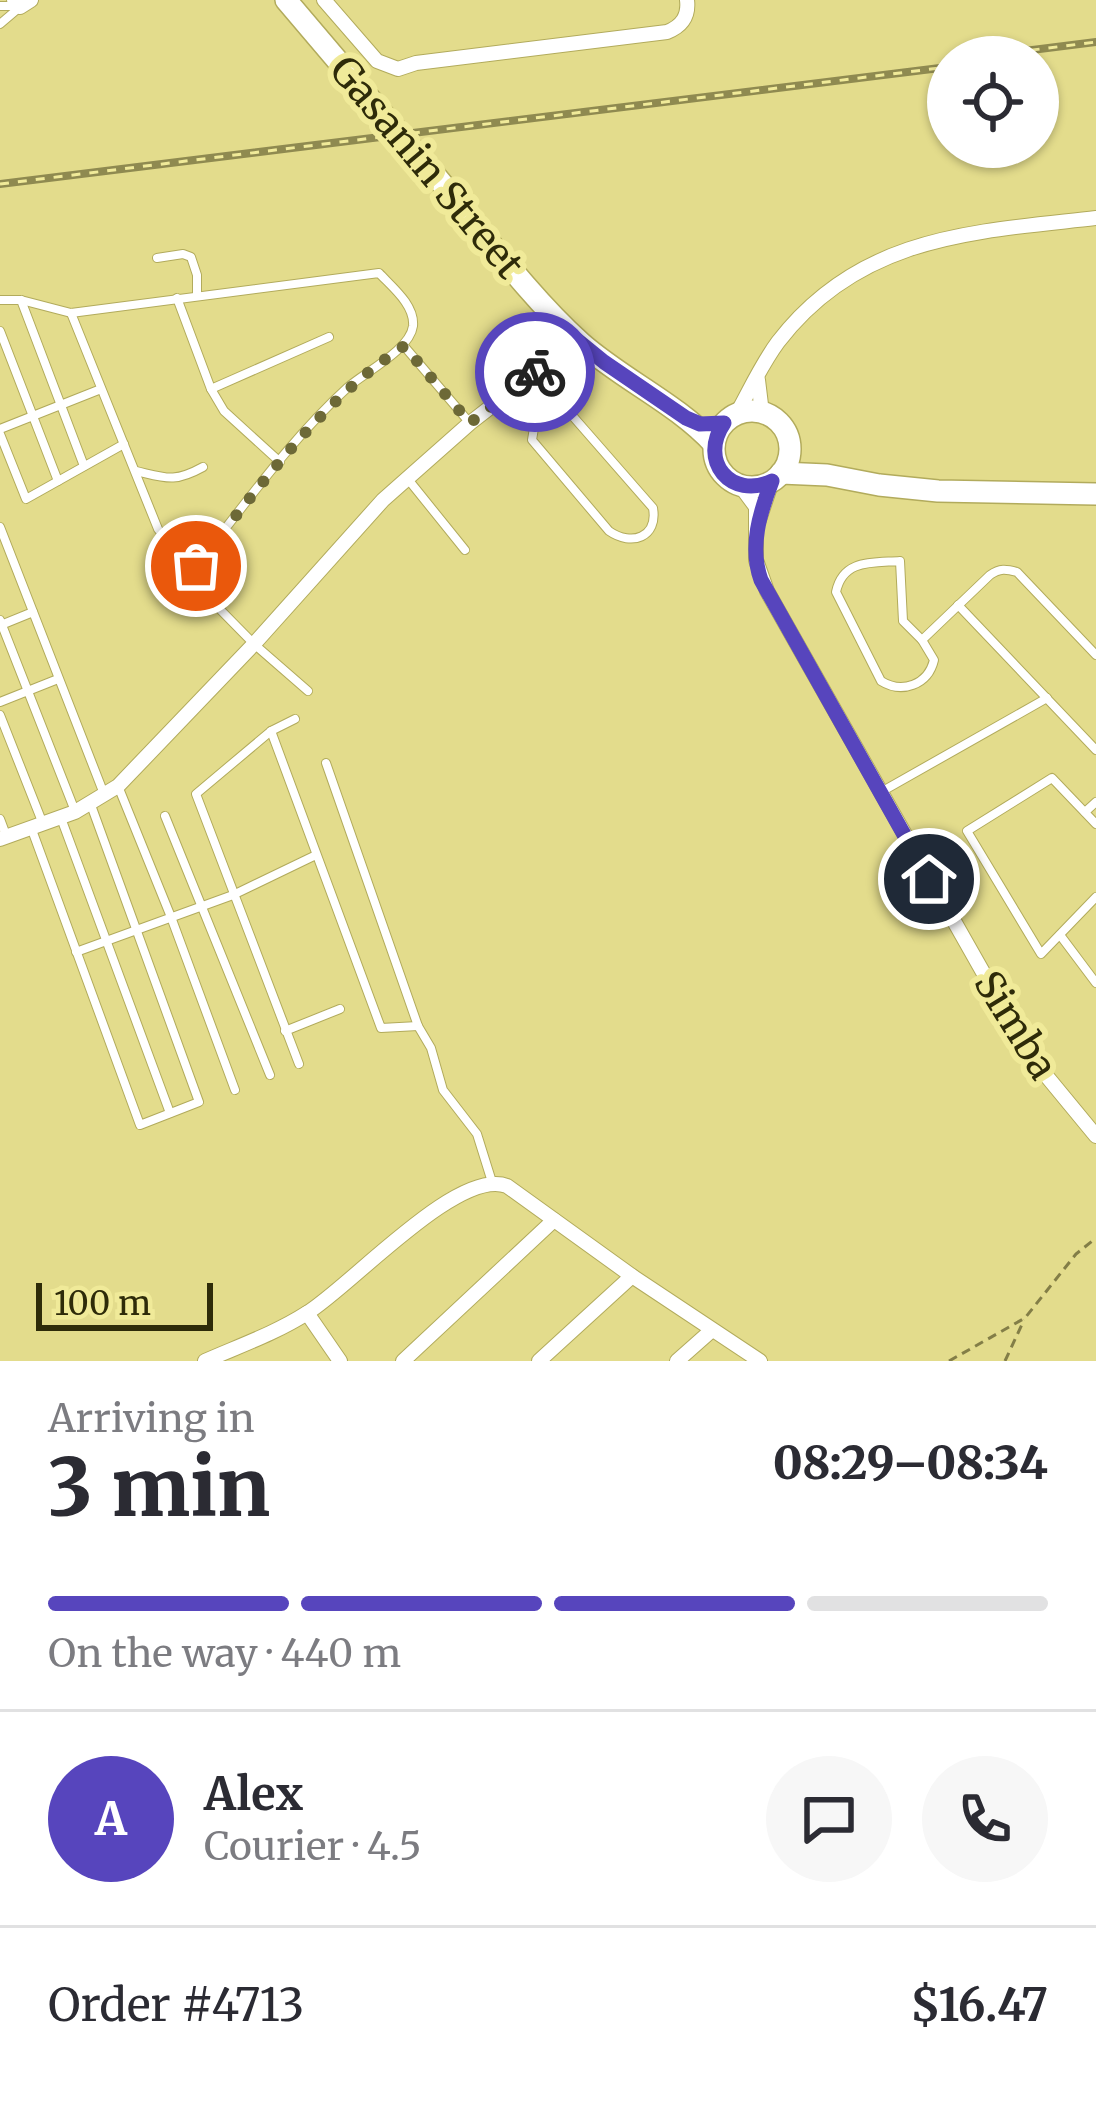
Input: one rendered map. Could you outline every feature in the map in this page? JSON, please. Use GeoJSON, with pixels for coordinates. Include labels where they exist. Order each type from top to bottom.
{"type":"FeatureCollection","features":[{"type":"Feature","properties":{"kind":"street","name":"Gasanin Street"},"geometry":{"type":"LineString","coordinates":[[286,0],[577,340],[686,418],[725,427]]}},
{"type":"Feature","properties":{"kind":"street"},"geometry":{"type":"LineString","coordinates":[[324,0],[377,61],[398,69],[668,32],[686,17],[687,0]]}},
{"type":"Feature","properties":{"kind":"street"},"geometry":{"type":"LineString","coordinates":[[758,525],[756,507],[716,460],[725,427],[781,339],[819,300],[889,256],[944,237],[1096,218]]}},
{"type":"Feature","properties":{"kind":"street"},"geometry":{"type":"LineString","coordinates":[[3,838],[91,805],[111,791],[406,478],[577,340]]}},
{"type":"Feature","properties":{"kind":"street"},"geometry":{"type":"LineString","coordinates":[[758,375],[762,413]]}},
{"type":"Feature","properties":{"kind":"street"},"geometry":{"type":"LineString","coordinates":[[725,427],[751,411],[775,419],[784,430],[781,469],[758,525]]}},
{"type":"Feature","properties":{"kind":"street"},"geometry":{"type":"LineString","coordinates":[[739,484],[758,487],[781,469],[808,467],[827,476],[938,491],[1096,494]]}},
{"type":"Feature","properties":{"kind":"street","name":"Simba"},"geometry":{"type":"LineString","coordinates":[[758,525],[756,560],[761,580],[1035,1063],[1096,1136]]}},
{"type":"Feature","properties":{"kind":"street"},"geometry":{"type":"LineString","coordinates":[[205,1361],[307,1313],[419,1223],[466,1191],[492,1182],[507,1186],[760,1361]]}},
{"type":"Feature","properties":{"kind":"street"},"geometry":{"type":"LineString","coordinates":[[403,1361],[554,1220]]}},
{"type":"Feature","properties":{"kind":"street"},"geometry":{"type":"LineString","coordinates":[[539,1361],[632,1276]]}},
{"type":"Feature","properties":{"kind":"street"},"geometry":{"type":"LineString","coordinates":[[307,1313],[340,1361]]}},
{"type":"Feature","properties":{"kind":"street"},"geometry":{"type":"LineString","coordinates":[[677,1361],[712,1330]]}},
{"type":"Feature","properties":{"kind":"lane"},"geometry":{"type":"LineString","coordinates":[[0,6],[22,2]]}},
{"type":"Feature","properties":{"kind":"lane"},"geometry":{"type":"LineString","coordinates":[[0,24],[22,2]]}},
{"type":"Feature","properties":{"kind":"lane"},"geometry":{"type":"LineString","coordinates":[[157,258],[191,257],[197,296]]}},
{"type":"Feature","properties":{"kind":"lane"},"geometry":{"type":"LineString","coordinates":[[0,301],[21,300],[71,313],[380,273],[407,304],[413,318],[404,346],[347,388],[312,424],[196,566],[196,585],[308,691]]}},
{"type":"Feature","properties":{"kind":"lane"},"geometry":{"type":"LineString","coordinates":[[177,298],[224,411],[280,463]]}},
{"type":"Feature","properties":{"kind":"lane"},"geometry":{"type":"LineString","coordinates":[[21,300],[84,466]]}},
{"type":"Feature","properties":{"kind":"lane"},"geometry":{"type":"LineString","coordinates":[[71,313],[158,529],[177,553],[196,566]]}},
{"type":"Feature","properties":{"kind":"lane"},"geometry":{"type":"LineString","coordinates":[[0,331],[58,481]]}},
{"type":"Feature","properties":{"kind":"lane"},"geometry":{"type":"LineString","coordinates":[[211,389],[329,337]]}},
{"type":"Feature","properties":{"kind":"lane"},"geometry":{"type":"LineString","coordinates":[[404,346],[470,423]]}},
{"type":"Feature","properties":{"kind":"lane"},"geometry":{"type":"LineString","coordinates":[[534,373],[561,403],[653,508],[652,526],[642,536],[624,540],[609,531],[532,440],[534,428],[561,403]]}},
{"type":"Feature","properties":{"kind":"lane"},"geometry":{"type":"LineString","coordinates":[[101,389],[0,432],[26,499],[124,444]]}},
{"type":"Feature","properties":{"kind":"lane"},"geometry":{"type":"LineString","coordinates":[[134,471],[184,478],[202,467]]}},
{"type":"Feature","properties":{"kind":"lane"},"geometry":{"type":"LineString","coordinates":[[406,478],[465,550]]}},
{"type":"Feature","properties":{"kind":"lane"},"geometry":{"type":"LineString","coordinates":[[0,527],[58,679],[171,917],[235,1090]]}},
{"type":"Feature","properties":{"kind":"lane"},"geometry":{"type":"LineString","coordinates":[[900,561],[903,620],[922,640],[934,660],[931,671],[902,688],[881,681],[836,592],[846,570],[900,561]]}},
{"type":"Feature","properties":{"kind":"lane"},"geometry":{"type":"LineString","coordinates":[[922,640],[997,570],[1006,569],[1017,572],[1096,655]]}},
{"type":"Feature","properties":{"kind":"lane"},"geometry":{"type":"LineString","coordinates":[[958,604],[1096,750]]}},
{"type":"Feature","properties":{"kind":"lane"},"geometry":{"type":"LineString","coordinates":[[33,612],[1,624],[29,691],[106,941],[170,1113]]}},
{"type":"Feature","properties":{"kind":"lane"},"geometry":{"type":"LineString","coordinates":[[0,702],[58,679]]}},
{"type":"Feature","properties":{"kind":"lane"},"geometry":{"type":"LineString","coordinates":[[880,793],[1047,698]]}},
{"type":"Feature","properties":{"kind":"lane"},"geometry":{"type":"LineString","coordinates":[[0,715],[76,952],[140,1125],[199,1102],[91,805]]}},
{"type":"Feature","properties":{"kind":"lane"},"geometry":{"type":"LineString","coordinates":[[296,719],[271,731],[196,794],[299,1064]]}},
{"type":"Feature","properties":{"kind":"lane"},"geometry":{"type":"LineString","coordinates":[[271,731],[381,1028],[418,1026]]}},
{"type":"Feature","properties":{"kind":"lane"},"geometry":{"type":"LineString","coordinates":[[326,763],[418,1026],[431,1048],[442,1090],[477,1135],[492,1182]]}},
{"type":"Feature","properties":{"kind":"lane"},"geometry":{"type":"LineString","coordinates":[[1096,824],[1052,778],[967,831],[1041,954],[1096,897]]}},
{"type":"Feature","properties":{"kind":"lane"},"geometry":{"type":"LineString","coordinates":[[1084,812],[1096,802]]}},
{"type":"Feature","properties":{"kind":"lane"},"geometry":{"type":"LineString","coordinates":[[164,816],[270,1075]]}},
{"type":"Feature","properties":{"kind":"lane"},"geometry":{"type":"LineString","coordinates":[[0,819],[3,838]]}},
{"type":"Feature","properties":{"kind":"lane"},"geometry":{"type":"LineString","coordinates":[[76,952],[233,895],[316,855]]}},
{"type":"Feature","properties":{"kind":"lane"},"geometry":{"type":"LineString","coordinates":[[1060,934],[1096,983]]}},
{"type":"Feature","properties":{"kind":"lane"},"geometry":{"type":"LineString","coordinates":[[285,1031],[340,1009]]}},
{"type":"Feature","properties":{"kind":"path"},"geometry":{"type":"LineString","coordinates":[[1005,1361],[1025,1318],[1076,1254],[1096,1238]]}},
{"type":"Feature","properties":{"kind":"path"},"geometry":{"type":"LineString","coordinates":[[949,1361],[1025,1318]]}},
{"type":"Feature","properties":{"kind":"railway"},"geometry":{"type":"LineString","coordinates":[[1059,47],[1096,42]]}},
{"type":"Feature","properties":{"kind":"railway"},"geometry":{"type":"LineString","coordinates":[[0,184],[927,70]]}},
{"type":"Feature","properties":{"kind":"way so far"},"geometry":{"type":"LineString","coordinates":[[196,566],[312,424],[347,388],[404,346],[470,423],[535,372]]}},
{"type":"Feature","properties":{"kind":"route"},"geometry":{"type":"LineString","coordinates":[[535,372],[577,340],[686,418],[700,424],[724,423],[715,440],[715,456],[728,479],[750,487],[772,481],[757,533],[761,580],[929,879]]}}]}
